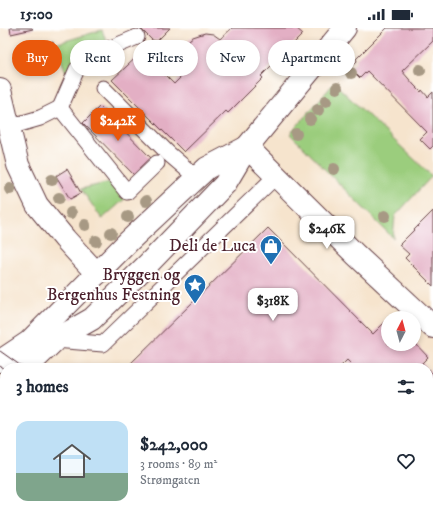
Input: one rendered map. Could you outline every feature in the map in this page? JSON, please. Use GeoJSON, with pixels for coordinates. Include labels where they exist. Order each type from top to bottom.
{"type":"FeatureCollection","features":[{"type":"Feature","properties":{"kind":"main road"},"geometry":{"type":"LineString","coordinates":[[31,363],[55,340],[92,320],[225,184],[247,147],[331,38],[345,28]]}},
{"type":"Feature","properties":{"kind":"main road"},"geometry":{"type":"LineString","coordinates":[[0,90],[18,165],[36,205],[64,239],[97,274]]}},
{"type":"Feature","properties":{"kind":"main road"},"geometry":{"type":"LineString","coordinates":[[247,147],[356,255],[433,327]]}},
{"type":"Feature","properties":{"kind":"main road"},"geometry":{"type":"LineString","coordinates":[[4,362],[29,342],[129,241],[207,168],[247,147]]}},
{"type":"Feature","properties":{"kind":"lane"},"geometry":{"type":"LineString","coordinates":[[9,127],[40,118],[60,108],[77,69],[111,48],[137,37]]}},
{"type":"Feature","properties":{"kind":"lane"},"geometry":{"type":"LineString","coordinates":[[102,88],[169,154],[197,178]]}},
{"type":"Feature","properties":{"kind":"lane"},"geometry":{"type":"LineString","coordinates":[[60,108],[127,192],[157,163]]}},
{"type":"Feature","properties":{"kind":"lane"},"geometry":{"type":"LineString","coordinates":[[55,340],[103,344],[276,176]]}},
{"type":"Feature","properties":{"kind":"green space"},"geometry":{"type":"Polygon","coordinates":[[[102,30],[106,40],[70,40],[70,72],[66,72],[62,62],[62,42],[102,30]]]}},
{"type":"Feature","properties":{"kind":"green space"},"geometry":{"type":"Polygon","coordinates":[[[334,83],[432,176],[395,216],[393,238],[290,134],[334,83]]]}},
{"type":"Feature","properties":{"kind":"green space"},"geometry":{"type":"Polygon","coordinates":[[[114,181],[128,196],[102,219],[81,189],[114,181]]]}},
{"type":"Feature","properties":{"kind":"building"},"geometry":{"type":"Polygon","coordinates":[[[10,28],[32,28],[33,29],[11,34],[10,28]]]}},
{"type":"Feature","properties":{"kind":"building"},"geometry":{"type":"Polygon","coordinates":[[[140,28],[170,28],[158,40],[152,40],[140,28]]]}},
{"type":"Feature","properties":{"kind":"building"},"geometry":{"type":"Polygon","coordinates":[[[232,28],[296,28],[303,34],[297,40],[268,40],[268,69],[261,76],[263,78],[228,113],[226,111],[184,152],[112,80],[116,76],[125,76],[125,68],[133,60],[133,76],[166,76],[174,84],[182,76],[198,76],[198,40],[189,40],[193,37],[205,33],[213,34],[220,39],[232,28]]]}},
{"type":"Feature","properties":{"kind":"building"},"geometry":{"type":"Polygon","coordinates":[[[387,28],[433,28],[433,41],[402,71],[421,92],[422,90],[428,97],[433,92],[433,146],[430,149],[420,139],[427,132],[367,71],[360,78],[355,73],[356,59],[387,28]]]}},
{"type":"Feature","properties":{"kind":"building"},"geometry":{"type":"Polygon","coordinates":[[[100,106],[153,160],[136,177],[83,123],[100,106]]]}},
{"type":"Feature","properties":{"kind":"building"},"geometry":{"type":"Polygon","coordinates":[[[67,169],[81,193],[70,199],[56,176],[67,169]]]}},
{"type":"Feature","properties":{"kind":"building"},"geometry":{"type":"Polygon","coordinates":[[[433,211],[433,286],[405,258],[409,254],[399,245],[433,211]]]}},
{"type":"Feature","properties":{"kind":"building"},"geometry":{"type":"Polygon","coordinates":[[[268,228],[373,334],[381,326],[381,351],[421,351],[421,350],[428,357],[422,363],[350,363],[347,360],[344,363],[131,363],[268,228]]]}},
{"type":"Feature","properties":{"kind":"tram line"},"geometry":{"type":"LineString","coordinates":[[0,351],[17,363]]}},
{"type":"Feature","properties":{"kind":"place","name":"Deli de Luca"},"geometry":{"type":"Point","coordinates":[271,266]}},
{"type":"Feature","properties":{"kind":"place","name":"Bryggen og Bergenhus Festning"},"geometry":{"type":"Point","coordinates":[195,304]}}]}
